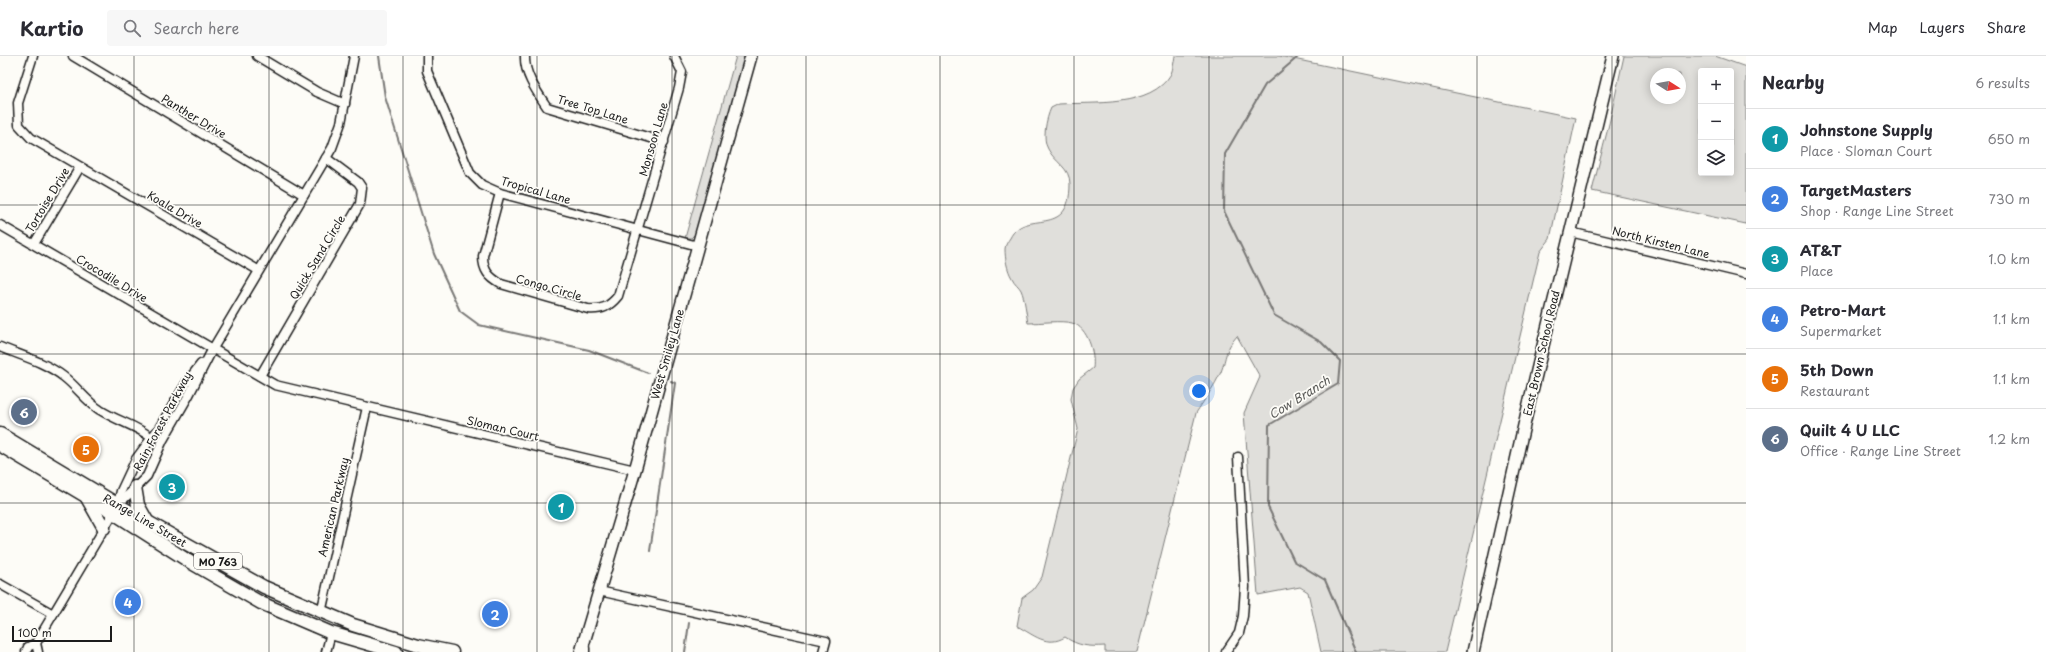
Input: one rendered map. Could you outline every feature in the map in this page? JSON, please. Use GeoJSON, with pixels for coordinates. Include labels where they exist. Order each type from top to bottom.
{"type":"FeatureCollection","features":[{"type":"Feature","properties":{"kind":"main road","name":"Range Line Street"},"geometry":{"type":"LineString","coordinates":[[0,434],[116,509],[190,562],[257,601],[331,633],[396,652]]}},
{"type":"Feature","properties":{"kind":"main road","name":"Range Line Street"},"geometry":{"type":"LineString","coordinates":[[0,445],[87,497],[147,521],[264,587],[321,613],[352,625],[390,637],[452,652]]}},
{"type":"Feature","properties":{"kind":"main road"},"geometry":{"type":"LineString","coordinates":[[135,487],[138,505],[147,521]]}},
{"type":"Feature","properties":{"kind":"main road"},"geometry":{"type":"LineString","coordinates":[[87,497],[104,528]]}},
{"type":"Feature","properties":{"kind":"main road"},"geometry":{"type":"LineString","coordinates":[[257,601],[292,609],[314,617],[321,613]]}},
{"type":"Feature","properties":{"kind":"main road"},"geometry":{"type":"LineString","coordinates":[[331,633],[336,628],[358,635],[390,637]]}},
{"type":"Feature","properties":{"kind":"street","name":"Koala Drive"},"geometry":{"type":"LineString","coordinates":[[33,56],[18,103],[19,125],[31,138],[258,270]]}},
{"type":"Feature","properties":{"kind":"street","name":"Panther Drive"},"geometry":{"type":"LineString","coordinates":[[73,56],[304,195]]}},
{"type":"Feature","properties":{"kind":"street"},"geometry":{"type":"LineString","coordinates":[[257,56],[267,59],[317,92],[345,104]]}},
{"type":"Feature","properties":{"kind":"street","name":"Rain Forest Parkway"},"geometry":{"type":"LineString","coordinates":[[116,509],[135,487],[147,476],[163,440],[190,395],[212,350],[258,270],[326,158],[337,135],[345,104],[354,56]]}},
{"type":"Feature","properties":{"kind":"street","name":"Tropical Lane"},"geometry":{"type":"LineString","coordinates":[[427,56],[427,71],[470,173],[482,185],[500,193],[698,246]]}},
{"type":"Feature","properties":{"kind":"street","name":"Tree Top Lane"},"geometry":{"type":"LineString","coordinates":[[525,56],[525,64],[532,83],[547,107],[664,142]]}},
{"type":"Feature","properties":{"kind":"street","name":"Monsoon Lane"},"geometry":{"type":"LineString","coordinates":[[639,230],[682,72],[674,56]]}},
{"type":"Feature","properties":{"kind":"street","name":"West Smiley Lane"},"geometry":{"type":"LineString","coordinates":[[582,651],[635,470],[751,56]]}},
{"type":"Feature","properties":{"kind":"street","name":"East Brown School Road"},"geometry":{"type":"LineString","coordinates":[[1473,652],[1527,412],[1613,56]]}},
{"type":"Feature","properties":{"kind":"street","name":"Quick Sand Circle"},"geometry":{"type":"LineString","coordinates":[[260,376],[360,204],[362,188],[358,182],[326,158]]}},
{"type":"Feature","properties":{"kind":"street","name":"Tortoise Drive"},"geometry":{"type":"LineString","coordinates":[[34,244],[80,167]]}},
{"type":"Feature","properties":{"kind":"street","name":"Congo Circle"},"geometry":{"type":"LineString","coordinates":[[500,193],[482,256],[483,264],[490,277],[501,284],[588,309],[599,310],[609,306],[618,296],[639,230]]}},
{"type":"Feature","properties":{"kind":"street","name":"Crocodile Drive"},"geometry":{"type":"LineString","coordinates":[[0,225],[212,350],[260,376]]}},
{"type":"Feature","properties":{"kind":"street","name":"North Kirsten Lane"},"geometry":{"type":"LineString","coordinates":[[1570,232],[1746,274]]}},
{"type":"Feature","properties":{"kind":"street"},"geometry":{"type":"LineString","coordinates":[[0,346],[51,367],[66,378],[99,409],[117,420],[141,429],[152,438]]}},
{"type":"Feature","properties":{"kind":"street","name":"Rain Forest Parkway"},"geometry":{"type":"LineString","coordinates":[[116,509],[121,492],[136,459],[152,438],[187,382],[212,350]]}},
{"type":"Feature","properties":{"kind":"street","name":"Sloman Court"},"geometry":{"type":"LineString","coordinates":[[260,376],[275,385],[635,470]]}},
{"type":"Feature","properties":{"kind":"street","name":"American Parkway"},"geometry":{"type":"LineString","coordinates":[[321,613],[367,407]]}},
{"type":"Feature","properties":{"kind":"street"},"geometry":{"type":"LineString","coordinates":[[1226,652],[1239,633],[1244,616],[1238,458]]}},
{"type":"Feature","properties":{"kind":"street"},"geometry":{"type":"LineString","coordinates":[[26,652],[28,647],[36,643],[116,509]]}},
{"type":"Feature","properties":{"kind":"street"},"geometry":{"type":"LineString","coordinates":[[0,584],[53,614]]}},
{"type":"Feature","properties":{"kind":"street"},"geometry":{"type":"LineString","coordinates":[[599,592],[826,641],[823,652]]}},
{"type":"Feature","properties":{"kind":"street"},"geometry":{"type":"LineString","coordinates":[[326,652],[331,633]]}},
{"type":"Feature","properties":{"kind":"street"},"geometry":{"type":"LineString","coordinates":[[36,643],[38,652]]}},
{"type":"Feature","properties":{"kind":"shaded area"},"geometry":{"type":"Polygon","coordinates":[[[736,56],[746,56],[695,234],[691,238],[685,238],[736,56]]]}},
{"type":"Feature","properties":{"kind":"shaded area"},"geometry":{"type":"Polygon","coordinates":[[[1175,56],[1279,56],[1576,118],[1550,239],[1540,252],[1445,652],[1321,652],[1308,592],[1300,587],[1258,595],[1244,413],[1260,377],[1237,336],[1228,350],[1221,372],[1196,413],[1137,652],[1105,652],[1105,646],[1084,645],[1065,637],[1058,640],[1046,641],[1017,626],[1022,598],[1033,590],[1042,577],[1078,429],[1071,399],[1073,388],[1079,379],[1093,368],[1093,356],[1086,335],[1078,326],[1072,323],[1062,322],[1028,323],[1022,294],[1010,275],[1005,256],[1005,249],[1009,239],[1017,229],[1026,224],[1055,218],[1063,212],[1068,201],[1070,184],[1068,173],[1051,154],[1045,140],[1046,123],[1051,108],[1059,104],[1104,103],[1120,101],[1136,98],[1150,93],[1162,85],[1171,74],[1175,56]]]}},
{"type":"Feature","properties":{"kind":"shaded area"},"geometry":{"type":"Polygon","coordinates":[[[1624,56],[1715,56],[1746,67],[1746,224],[1592,191],[1624,56]]]}},
{"type":"Feature","properties":{"kind":"waterway"},"geometry":{"type":"LineString","coordinates":[[379,56],[385,97],[434,254],[460,311],[479,325],[589,350],[648,373]]}},
{"type":"Feature","properties":{"kind":"waterway","name":"Cow Branch"},"geometry":{"type":"LineString","coordinates":[[1299,56],[1265,85],[1225,154],[1224,211],[1274,315],[1321,342],[1340,361],[1338,384],[1269,425],[1268,507],[1294,561],[1325,580],[1356,652]]}},
{"type":"Feature","properties":{"kind":"waterway"},"geometry":{"type":"LineString","coordinates":[[650,551],[675,383],[671,381]]}},
{"type":"Feature","properties":{"kind":"waterway"},"geometry":{"type":"LineString","coordinates":[[685,652],[689,623]]}},
{"type":"Feature","properties":{"kind":"place","name":"Quilt 4 U LLC"},"geometry":{"type":"Point","coordinates":[24,412]}},
{"type":"Feature","properties":{"kind":"place","name":"5th Down"},"geometry":{"type":"Point","coordinates":[86,449]}},
{"type":"Feature","properties":{"kind":"place","name":"AT&T"},"geometry":{"type":"Point","coordinates":[172,487]}},
{"type":"Feature","properties":{"kind":"place","name":"Johnstone Supply"},"geometry":{"type":"Point","coordinates":[561,507]}},
{"type":"Feature","properties":{"kind":"place","name":"Petro-Mart"},"geometry":{"type":"Point","coordinates":[128,602]}},
{"type":"Feature","properties":{"kind":"place","name":"TargetMasters"},"geometry":{"type":"Point","coordinates":[495,614]}}]}
